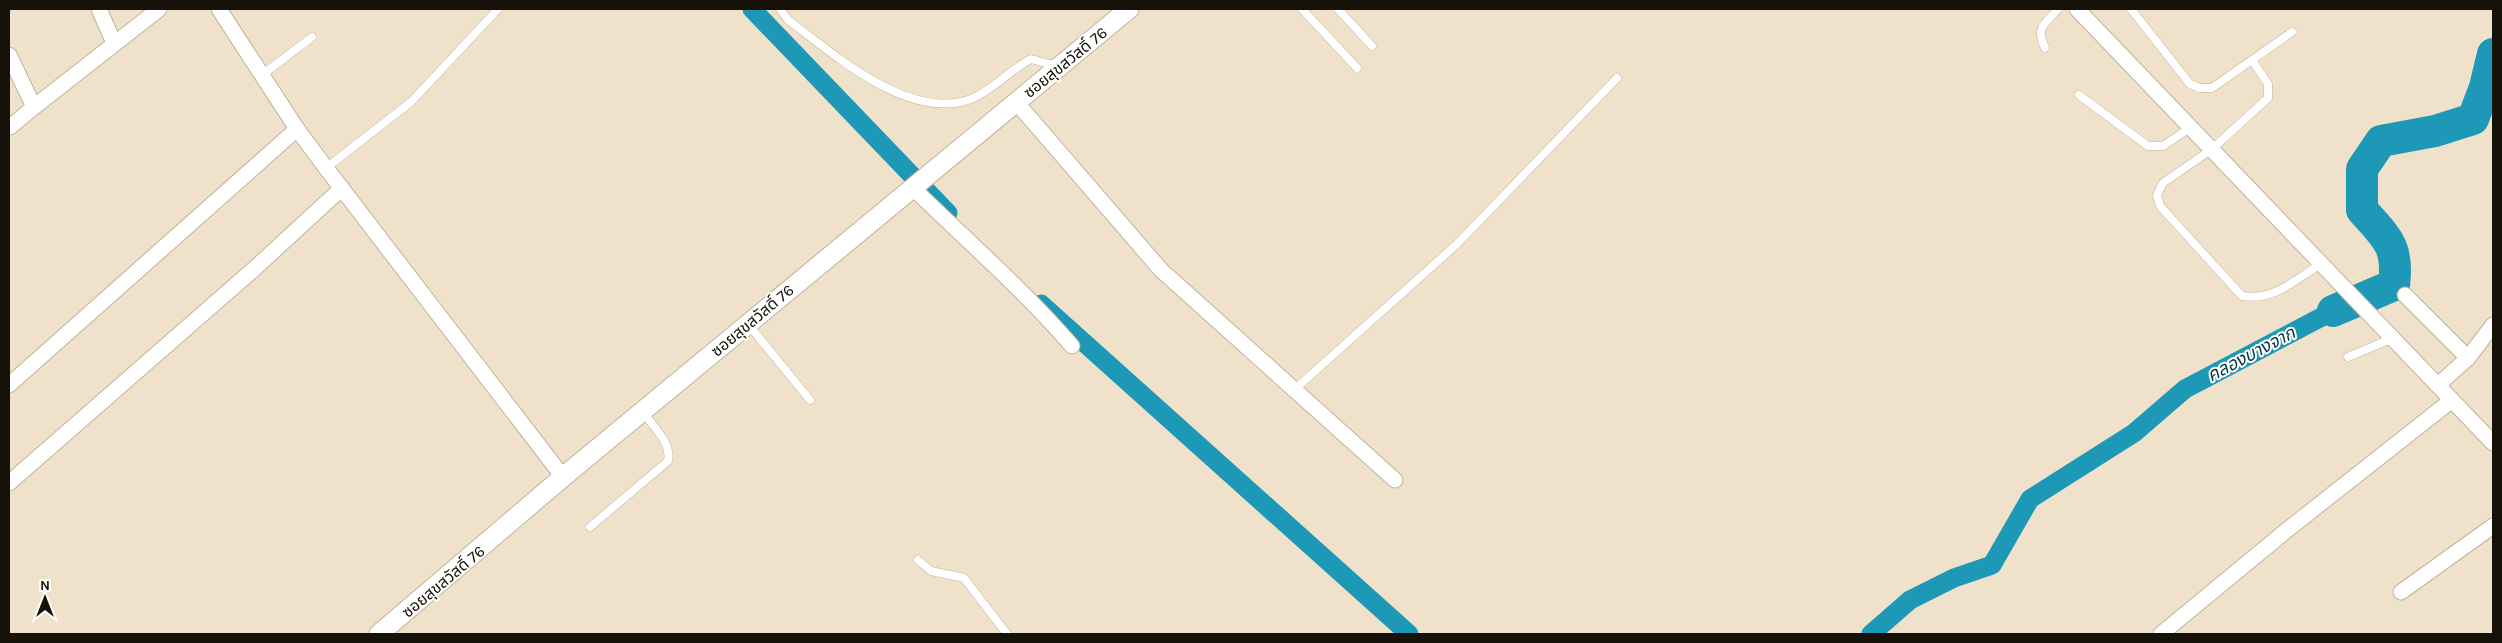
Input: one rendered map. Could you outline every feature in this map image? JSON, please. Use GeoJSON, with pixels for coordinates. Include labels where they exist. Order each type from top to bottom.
{"type":"FeatureCollection","features":[{"type":"Feature","properties":{"kind":"street"},"geometry":{"type":"LineString","coordinates":[[99,9],[114,43]]}},
{"type":"Feature","properties":{"kind":"street"},"geometry":{"type":"LineString","coordinates":[[10,127],[159,9]]}},
{"type":"Feature","properties":{"kind":"street"},"geometry":{"type":"LineString","coordinates":[[219,9],[297,129],[563,477]]}},
{"type":"Feature","properties":{"kind":"street","name":"ซอยสุขสวัสดิ์ 76"},"geometry":{"type":"LineString","coordinates":[[379,634],[642,411],[1129,9]]}},
{"type":"Feature","properties":{"kind":"street"},"geometry":{"type":"LineString","coordinates":[[2078,9],[2493,443]]}},
{"type":"Feature","properties":{"kind":"street"},"geometry":{"type":"LineString","coordinates":[[9,55],[34,107]]}},
{"type":"Feature","properties":{"kind":"street"},"geometry":{"type":"LineString","coordinates":[[1016,102],[1161,270],[1395,480]]}},
{"type":"Feature","properties":{"kind":"street"},"geometry":{"type":"LineString","coordinates":[[9,385],[297,129]]}},
{"type":"Feature","properties":{"kind":"street"},"geometry":{"type":"LineString","coordinates":[[914,186],[1011,283],[1032,300],[1072,346]]}},
{"type":"Feature","properties":{"kind":"street"},"geometry":{"type":"LineString","coordinates":[[9,483],[254,269],[342,188]]}},
{"type":"Feature","properties":{"kind":"street"},"geometry":{"type":"LineString","coordinates":[[2405,295],[2468,358]]}},
{"type":"Feature","properties":{"kind":"street"},"geometry":{"type":"LineString","coordinates":[[2438,385],[2468,358],[2493,325]]}},
{"type":"Feature","properties":{"kind":"street"},"geometry":{"type":"LineString","coordinates":[[2161,634],[2287,530],[2452,400]]}},
{"type":"Feature","properties":{"kind":"street"},"geometry":{"type":"LineString","coordinates":[[2401,592],[2493,526]]}},
{"type":"Feature","properties":{"kind":"lane"},"geometry":{"type":"LineString","coordinates":[[326,168],[411,102],[498,9]]}},
{"type":"Feature","properties":{"kind":"lane"},"geometry":{"type":"LineString","coordinates":[[780,9],[788,20],[870,80],[896,94],[946,103],[970,99],[1032,59],[1059,66]]}},
{"type":"Feature","properties":{"kind":"lane"},"geometry":{"type":"LineString","coordinates":[[1302,9],[1357,68]]}},
{"type":"Feature","properties":{"kind":"lane"},"geometry":{"type":"LineString","coordinates":[[1338,9],[1372,46]]}},
{"type":"Feature","properties":{"kind":"lane"},"geometry":{"type":"LineString","coordinates":[[2045,48],[2040,37],[2041,28],[2058,9]]}},
{"type":"Feature","properties":{"kind":"lane"},"geometry":{"type":"LineString","coordinates":[[2131,9],[2190,84],[2199,88],[2212,88],[2292,32]]}},
{"type":"Feature","properties":{"kind":"lane"},"geometry":{"type":"LineString","coordinates":[[262,75],[312,37]]}},
{"type":"Feature","properties":{"kind":"lane"},"geometry":{"type":"LineString","coordinates":[[2252,60],[2268,84],[2268,98],[2212,149],[2163,183],[2157,196],[2160,206],[2242,296],[2255,298],[2269,296],[2321,264]]}},
{"type":"Feature","properties":{"kind":"lane"},"geometry":{"type":"LineString","coordinates":[[1294,390],[1457,244],[1617,78]]}},
{"type":"Feature","properties":{"kind":"lane"},"geometry":{"type":"LineString","coordinates":[[2079,95],[2148,146],[2163,146],[2191,127]]}},
{"type":"Feature","properties":{"kind":"lane"},"geometry":{"type":"LineString","coordinates":[[747,324],[810,400]]}},
{"type":"Feature","properties":{"kind":"lane"},"geometry":{"type":"LineString","coordinates":[[2348,357],[2393,338]]}},
{"type":"Feature","properties":{"kind":"lane"},"geometry":{"type":"LineString","coordinates":[[590,527],[668,461],[670,452],[667,445],[642,411]]}},
{"type":"Feature","properties":{"kind":"lane"},"geometry":{"type":"LineString","coordinates":[[918,560],[931,571],[964,578],[1006,634]]}},
{"type":"Feature","properties":{"kind":"waterway"},"geometry":{"type":"LineString","coordinates":[[752,9],[948,213]]}},
{"type":"Feature","properties":{"kind":"waterway","name":"คลองบางจาก"},"geometry":{"type":"LineString","coordinates":[[2333,311],[2394,285],[2395,261],[2393,252],[2384,236],[2362,210],[2362,169],[2381,141],[2435,131],[2473,119],[2485,87],[2493,54]]}},
{"type":"Feature","properties":{"kind":"waterway"},"geometry":{"type":"LineString","coordinates":[[1041,304],[1409,634]]}},
{"type":"Feature","properties":{"kind":"waterway","name":"คลองบางจาก"},"geometry":{"type":"LineString","coordinates":[[1871,634],[1910,600],[1954,578],[1992,565],[2030,499],[2134,433],[2185,389],[2333,311]]}}]}
